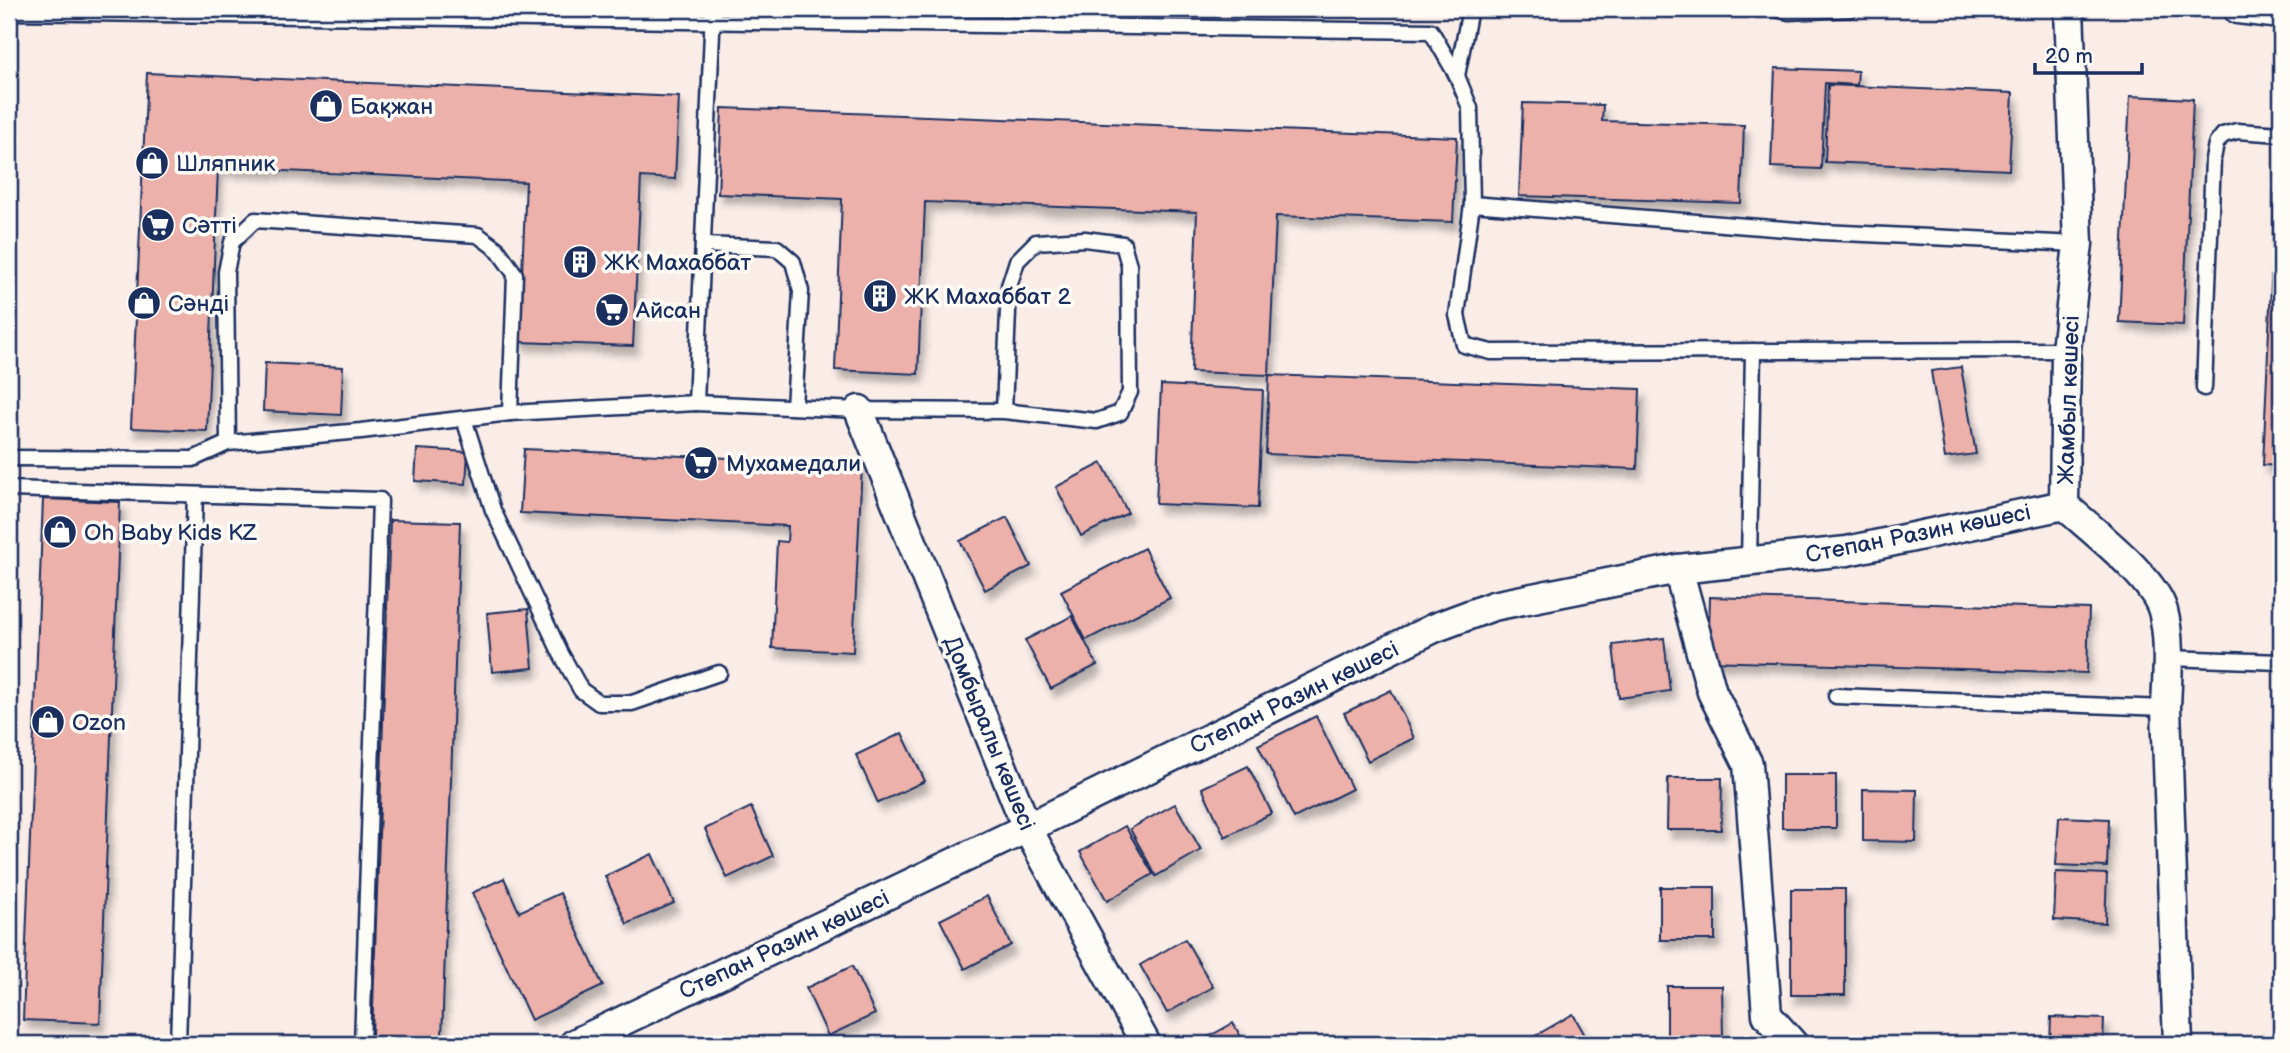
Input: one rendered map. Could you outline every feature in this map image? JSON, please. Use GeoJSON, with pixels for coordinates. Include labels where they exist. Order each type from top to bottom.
{"type":"FeatureCollection","features":[{"type":"Feature","properties":{"kind":"street","name":"Жамбыл көшесі"},"geometry":{"type":"LineString","coordinates":[[2069,9],[2078,244],[2067,350],[2064,505],[2130,564],[2149,586],[2163,609],[2168,658],[2165,708],[2178,1044]]}},
{"type":"Feature","properties":{"kind":"street"},"geometry":{"type":"LineString","coordinates":[[2238,9],[2281,14]]}},
{"type":"Feature","properties":{"kind":"street","name":"Домбыралы көшесі"},"geometry":{"type":"LineString","coordinates":[[859,410],[1027,828],[1146,1044]]}},
{"type":"Feature","properties":{"kind":"street","name":"Степан Разин көшесі"},"geometry":{"type":"LineString","coordinates":[[574,1044],[1027,828],[1434,628],[1493,606],[1678,569],[1847,551],[2064,505]]}},
{"type":"Feature","properties":{"kind":"street"},"geometry":{"type":"LineString","coordinates":[[1678,569],[1712,692],[1748,764],[1767,1014],[1793,1044]]}},
{"type":"Feature","properties":{"kind":"lane"},"geometry":{"type":"LineString","coordinates":[[1457,76],[1471,9]]}},
{"type":"Feature","properties":{"kind":"lane"},"geometry":{"type":"LineString","coordinates":[[1775,9],[1788,12],[1850,9]]}},
{"type":"Feature","properties":{"kind":"lane"},"geometry":{"type":"LineString","coordinates":[[9,12],[713,15],[1431,31],[1457,76],[1470,108],[1472,204],[1457,316],[1464,345],[1491,352],[2067,350]]}},
{"type":"Feature","properties":{"kind":"lane"},"geometry":{"type":"LineString","coordinates":[[696,403],[713,15]]}},
{"type":"Feature","properties":{"kind":"lane"},"geometry":{"type":"LineString","coordinates":[[2204,388],[2213,159],[2216,144],[2222,135],[2237,131],[2281,134]]}},
{"type":"Feature","properties":{"kind":"lane"},"geometry":{"type":"LineString","coordinates":[[1472,204],[1822,232],[2078,244]]}},
{"type":"Feature","properties":{"kind":"lane"},"geometry":{"type":"LineString","coordinates":[[228,443],[226,272],[232,243],[255,220],[478,234],[497,249],[514,274],[510,413]]}},
{"type":"Feature","properties":{"kind":"lane"},"geometry":{"type":"LineString","coordinates":[[9,458],[193,460],[228,443],[510,413],[696,403],[859,410],[1004,411],[1097,421],[1120,413],[1130,392],[1129,265],[1123,244],[1085,239],[1035,242],[1017,261],[1009,286],[1004,411]]}},
{"type":"Feature","properties":{"kind":"lane"},"geometry":{"type":"LineString","coordinates":[[703,245],[777,248],[793,262],[801,291],[794,407]]}},
{"type":"Feature","properties":{"kind":"lane"},"geometry":{"type":"LineString","coordinates":[[1749,562],[1754,351]]}},
{"type":"Feature","properties":{"kind":"lane"},"geometry":{"type":"LineString","coordinates":[[464,419],[494,510],[560,652],[581,690],[599,704],[632,703],[719,673]]}},
{"type":"Feature","properties":{"kind":"lane"},"geometry":{"type":"LineString","coordinates":[[9,489],[380,500],[362,1044]]}},
{"type":"Feature","properties":{"kind":"lane"},"geometry":{"type":"LineString","coordinates":[[178,1044],[195,495]]}},
{"type":"Feature","properties":{"kind":"lane"},"geometry":{"type":"LineString","coordinates":[[2168,658],[2281,662]]}},
{"type":"Feature","properties":{"kind":"lane"},"geometry":{"type":"LineString","coordinates":[[1836,696],[2165,708]]}},
{"type":"Feature","properties":{"kind":"building"},"geometry":{"type":"Polygon","coordinates":[[[1775,68],[1858,71],[1857,85],[1825,83],[1821,169],[1771,167],[1775,68]]]}},
{"type":"Feature","properties":{"kind":"building","name":"ЖК Махаббат"},"geometry":{"type":"Polygon","coordinates":[[[147,73],[679,97],[675,179],[641,177],[633,346],[519,342],[526,182],[218,168],[207,431],[131,428],[147,73]]]}},
{"type":"Feature","properties":{"kind":"building"},"geometry":{"type":"Polygon","coordinates":[[[1828,85],[2013,93],[2009,170],[1825,162],[1828,85]]]}},
{"type":"Feature","properties":{"kind":"building"},"geometry":{"type":"Polygon","coordinates":[[[2130,96],[2193,99],[2183,325],[2119,322],[2130,96]]]}},
{"type":"Feature","properties":{"kind":"building"},"geometry":{"type":"Polygon","coordinates":[[[1523,103],[1603,105],[1602,121],[1744,125],[1741,203],[1519,196],[1523,103]]]}},
{"type":"Feature","properties":{"kind":"building","name":"ЖК Махаббат 2"},"geometry":{"type":"Polygon","coordinates":[[[722,108],[1457,137],[1453,222],[1276,216],[1269,375],[1191,372],[1197,212],[925,202],[918,374],[835,370],[842,199],[718,194],[722,108]]]}},
{"type":"Feature","properties":{"kind":"building"},"geometry":{"type":"Polygon","coordinates":[[[2275,194],[2281,195],[2281,466],[2263,465],[2275,194]]]}},
{"type":"Feature","properties":{"kind":"building"},"geometry":{"type":"Polygon","coordinates":[[[265,363],[343,367],[341,415],[263,411],[265,363]]]}},
{"type":"Feature","properties":{"kind":"building"},"geometry":{"type":"Polygon","coordinates":[[[1961,367],[1976,454],[1945,458],[1931,371],[1961,367]]]}},
{"type":"Feature","properties":{"kind":"building"},"geometry":{"type":"Polygon","coordinates":[[[1269,375],[1640,389],[1637,469],[1266,454],[1269,375]]]}},
{"type":"Feature","properties":{"kind":"building"},"geometry":{"type":"Polygon","coordinates":[[[1161,385],[1263,390],[1258,508],[1156,504],[1161,385]]]}},
{"type":"Feature","properties":{"kind":"building"},"geometry":{"type":"Polygon","coordinates":[[[417,449],[468,452],[466,484],[415,481],[417,449]]]}},
{"type":"Feature","properties":{"kind":"building"},"geometry":{"type":"Polygon","coordinates":[[[524,449],[862,464],[853,652],[772,648],[777,541],[787,542],[788,526],[520,513],[524,449]]]}},
{"type":"Feature","properties":{"kind":"building"},"geometry":{"type":"Polygon","coordinates":[[[1102,463],[1128,513],[1081,536],[1056,487],[1102,463]]]}},
{"type":"Feature","properties":{"kind":"building"},"geometry":{"type":"Polygon","coordinates":[[[43,499],[120,502],[100,1023],[23,1020],[43,499]]]}},
{"type":"Feature","properties":{"kind":"building"},"geometry":{"type":"Polygon","coordinates":[[[1007,517],[1031,566],[985,590],[960,541],[1007,517]]]}},
{"type":"Feature","properties":{"kind":"building"},"geometry":{"type":"Polygon","coordinates":[[[390,520],[460,522],[442,1038],[372,1036],[390,520]]]}},
{"type":"Feature","properties":{"kind":"building"},"geometry":{"type":"Polygon","coordinates":[[[1144,548],[1170,598],[1086,640],[1061,591],[1144,548]]]}},
{"type":"Feature","properties":{"kind":"building"},"geometry":{"type":"Polygon","coordinates":[[[1710,597],[2089,609],[2087,673],[1708,661],[1710,597]]]}},
{"type":"Feature","properties":{"kind":"building"},"geometry":{"type":"Polygon","coordinates":[[[528,609],[533,668],[492,672],[487,613],[528,609]]]}},
{"type":"Feature","properties":{"kind":"building"},"geometry":{"type":"Polygon","coordinates":[[[1072,616],[1097,665],[1051,689],[1025,640],[1072,616]]]}},
{"type":"Feature","properties":{"kind":"building"},"geometry":{"type":"Polygon","coordinates":[[[1664,638],[1670,691],[1619,698],[1613,645],[1664,638]]]}},
{"type":"Feature","properties":{"kind":"building"},"geometry":{"type":"Polygon","coordinates":[[[1391,690],[1414,738],[1368,761],[1344,713],[1391,690]]]}},
{"type":"Feature","properties":{"kind":"building"},"geometry":{"type":"Polygon","coordinates":[[[1316,716],[1352,789],[1294,818],[1258,745],[1316,716]]]}},
{"type":"Feature","properties":{"kind":"building"},"geometry":{"type":"Polygon","coordinates":[[[902,733],[925,781],[878,803],[856,755],[902,733]]]}},
{"type":"Feature","properties":{"kind":"building"},"geometry":{"type":"Polygon","coordinates":[[[1248,766],[1272,813],[1225,837],[1202,788],[1248,766]]]}},
{"type":"Feature","properties":{"kind":"building"},"geometry":{"type":"Polygon","coordinates":[[[1782,775],[1836,775],[1836,828],[1782,828],[1782,775]]]}},
{"type":"Feature","properties":{"kind":"building"},"geometry":{"type":"Polygon","coordinates":[[[1668,778],[1722,778],[1721,830],[1667,830],[1668,778]]]}},
{"type":"Feature","properties":{"kind":"building"},"geometry":{"type":"Polygon","coordinates":[[[1863,789],[1917,790],[1916,842],[1863,841],[1863,789]]]}},
{"type":"Feature","properties":{"kind":"building"},"geometry":{"type":"Polygon","coordinates":[[[1175,804],[1201,850],[1156,876],[1130,829],[1175,804]]]}},
{"type":"Feature","properties":{"kind":"building"},"geometry":{"type":"Polygon","coordinates":[[[751,807],[773,856],[727,878],[705,829],[751,807]]]}},
{"type":"Feature","properties":{"kind":"building"},"geometry":{"type":"Polygon","coordinates":[[[2059,817],[2109,819],[2107,867],[2056,865],[2059,817]]]}},
{"type":"Feature","properties":{"kind":"building"},"geometry":{"type":"Polygon","coordinates":[[[1125,826],[1153,874],[1107,901],[1080,852],[1125,826]]]}},
{"type":"Feature","properties":{"kind":"building"},"geometry":{"type":"Polygon","coordinates":[[[652,854],[674,903],[627,924],[605,876],[652,854]]]}},
{"type":"Feature","properties":{"kind":"building"},"geometry":{"type":"Polygon","coordinates":[[[2056,872],[2107,874],[2105,923],[2054,920],[2056,872]]]}},
{"type":"Feature","properties":{"kind":"building"},"geometry":{"type":"Polygon","coordinates":[[[504,878],[519,912],[560,893],[603,986],[531,1020],[472,893],[504,878]]]}},
{"type":"Feature","properties":{"kind":"building"},"geometry":{"type":"Polygon","coordinates":[[[1660,887],[1715,887],[1715,940],[1660,940],[1660,887]]]}},
{"type":"Feature","properties":{"kind":"building"},"geometry":{"type":"Polygon","coordinates":[[[1791,889],[1845,889],[1845,995],[1791,995],[1791,889]]]}},
{"type":"Feature","properties":{"kind":"building"},"geometry":{"type":"Polygon","coordinates":[[[987,896],[1011,945],[965,969],[940,920],[987,896]]]}},
{"type":"Feature","properties":{"kind":"building"},"geometry":{"type":"Polygon","coordinates":[[[1185,939],[1213,987],[1167,1013],[1140,965],[1185,939]]]}},
{"type":"Feature","properties":{"kind":"building"},"geometry":{"type":"Polygon","coordinates":[[[852,966],[875,1014],[828,1036],[806,988],[852,966]]]}},
{"type":"Feature","properties":{"kind":"building"},"geometry":{"type":"Polygon","coordinates":[[[1667,986],[1722,986],[1723,1038],[1667,1038],[1667,986]]]}},
{"type":"Feature","properties":{"kind":"building"},"geometry":{"type":"Polygon","coordinates":[[[1573,1014],[1590,1044],[1526,1044],[1525,1042],[1573,1014]]]}},
{"type":"Feature","properties":{"kind":"building"},"geometry":{"type":"Polygon","coordinates":[[[2051,1017],[2104,1019],[2103,1044],[2050,1044],[2051,1017]]]}},
{"type":"Feature","properties":{"kind":"building"},"geometry":{"type":"Polygon","coordinates":[[[1233,1023],[1245,1044],[1196,1044],[1233,1023]]]}},
{"type":"Feature","properties":{"kind":"building"},"geometry":{"type":"Polygon","coordinates":[[[1850,1040],[1900,1044],[1850,1044],[1850,1040]]]}},
{"type":"Feature","properties":{"kind":"place","name":"Бақжан"},"geometry":{"type":"Point","coordinates":[326,106]}},
{"type":"Feature","properties":{"kind":"place","name":"Шляпник"},"geometry":{"type":"Point","coordinates":[152,163]}},
{"type":"Feature","properties":{"kind":"place","name":"Сәтті"},"geometry":{"type":"Point","coordinates":[158,225]}},
{"type":"Feature","properties":{"kind":"place","name":"ЖК Махаббат"},"geometry":{"type":"Point","coordinates":[580,262]}},
{"type":"Feature","properties":{"kind":"place","name":"ЖК Махаббат 2"},"geometry":{"type":"Point","coordinates":[880,296]}},
{"type":"Feature","properties":{"kind":"place","name":"Сәнді"},"geometry":{"type":"Point","coordinates":[144,303]}},
{"type":"Feature","properties":{"kind":"place","name":"Айсан"},"geometry":{"type":"Point","coordinates":[612,310]}},
{"type":"Feature","properties":{"kind":"place","name":"Мухамедали"},"geometry":{"type":"Point","coordinates":[701,463]}},
{"type":"Feature","properties":{"kind":"place","name":"Oh Baby Kids KZ"},"geometry":{"type":"Point","coordinates":[60,532]}},
{"type":"Feature","properties":{"kind":"place","name":"Ozon"},"geometry":{"type":"Point","coordinates":[48,722]}}]}
